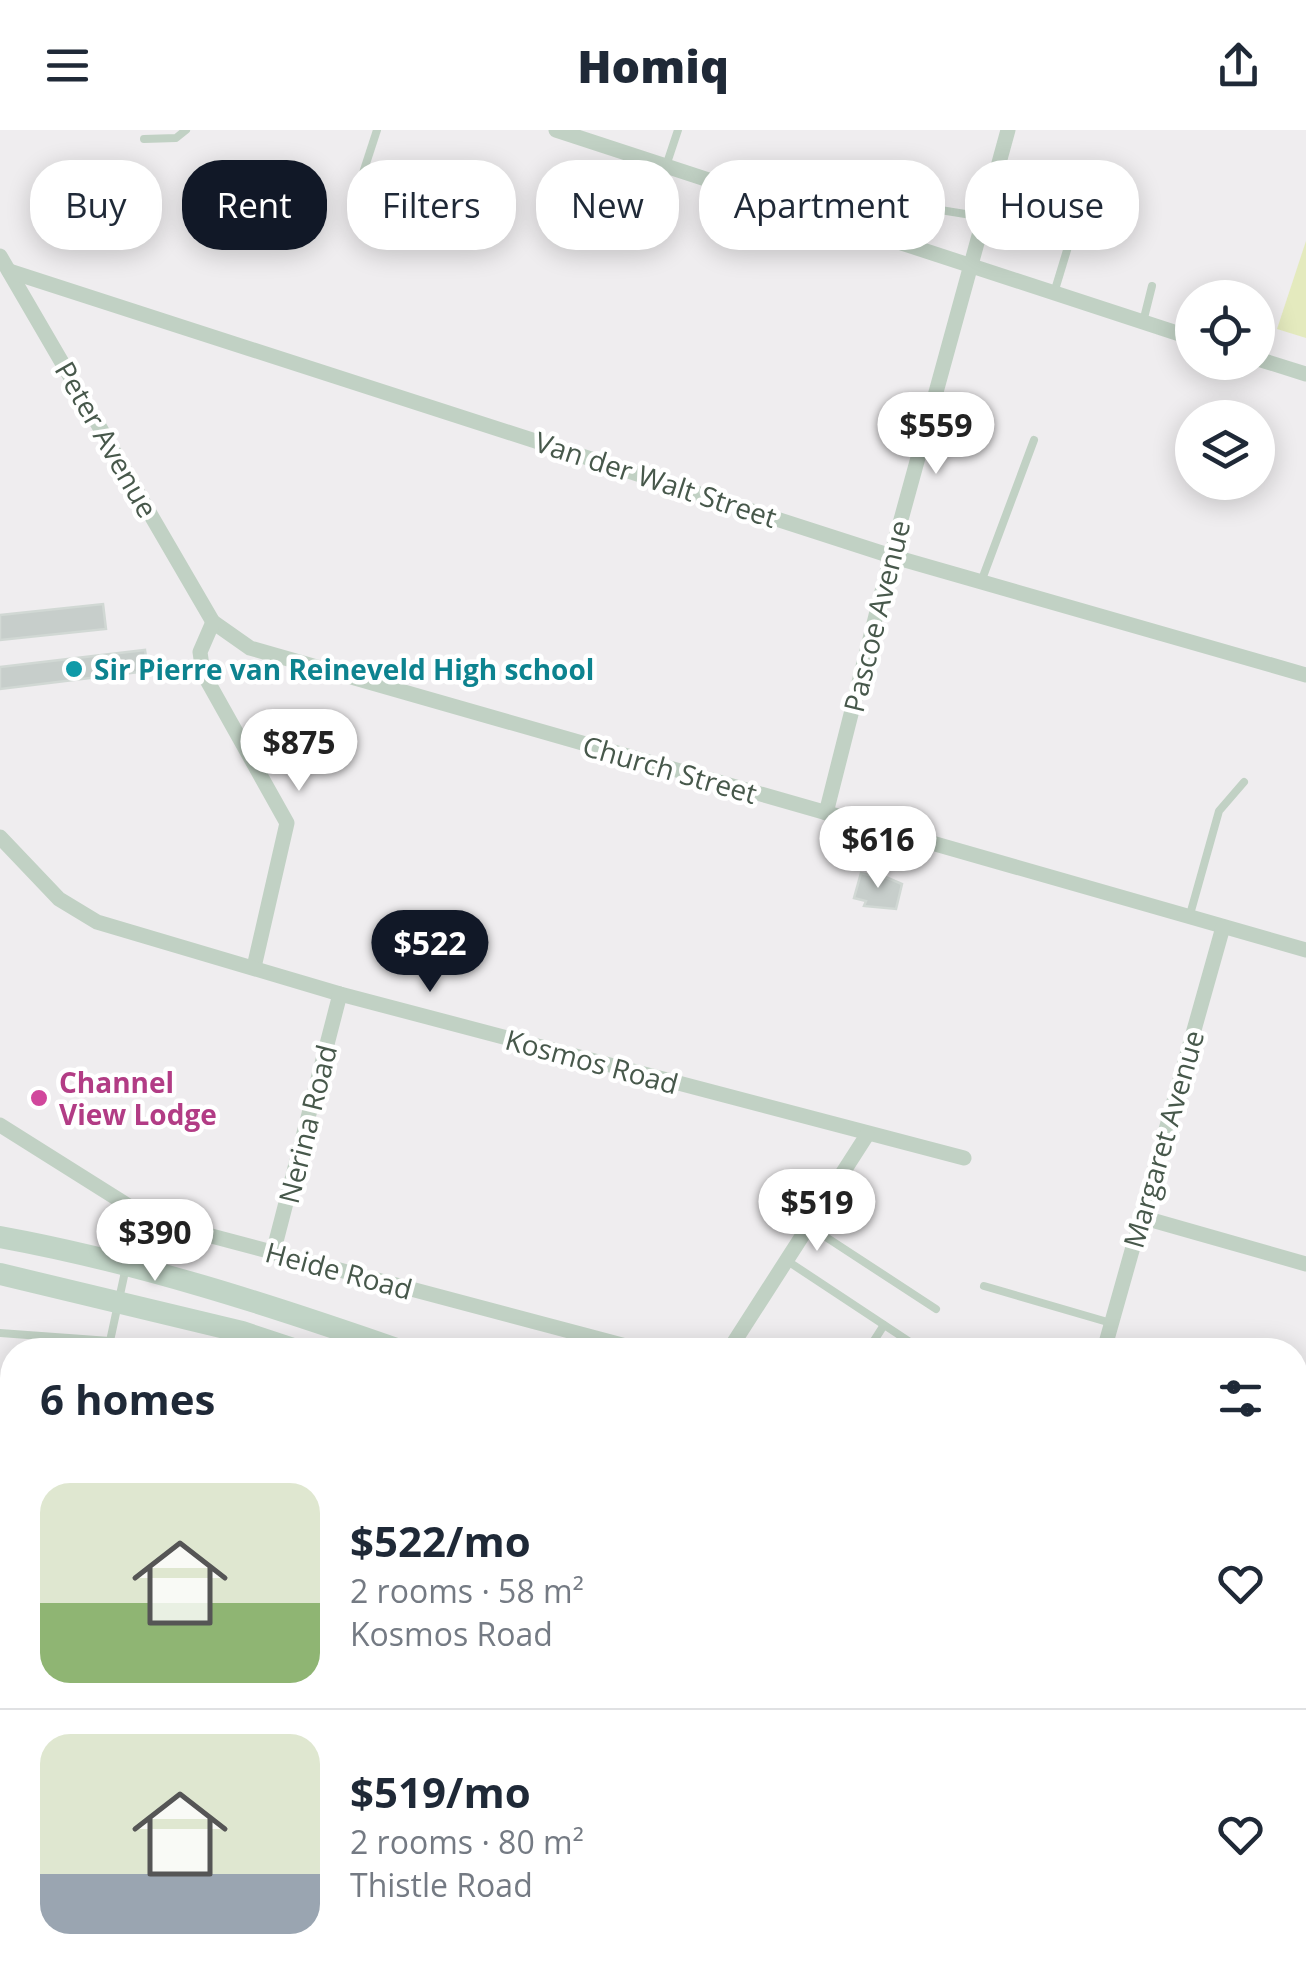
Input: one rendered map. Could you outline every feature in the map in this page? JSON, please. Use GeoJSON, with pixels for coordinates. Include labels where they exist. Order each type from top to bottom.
{"type":"FeatureCollection","features":[{"type":"Feature","properties":{"kind":"main road"},"geometry":{"type":"LineString","coordinates":[[0,1237],[126,1262],[262,1302],[365,1338]]}},
{"type":"Feature","properties":{"kind":"main road"},"geometry":{"type":"LineString","coordinates":[[0,1274],[252,1338]]}},
{"type":"Feature","properties":{"kind":"street"},"geometry":{"type":"LineString","coordinates":[[556,130],[648,160]]}},
{"type":"Feature","properties":{"kind":"street","name":"Pascoe Avenue"},"geometry":{"type":"LineString","coordinates":[[1000,160],[1008,130]]}},
{"type":"Feature","properties":{"kind":"street"},"geometry":{"type":"LineString","coordinates":[[920,250],[1175,332]]}},
{"type":"Feature","properties":{"kind":"street","name":"Pascoe Avenue"},"geometry":{"type":"LineString","coordinates":[[826,813],[891,556],[975,250]]}},
{"type":"Feature","properties":{"kind":"street","name":"Peter Avenue"},"geometry":{"type":"LineString","coordinates":[[0,256],[213,622]]}},
{"type":"Feature","properties":{"kind":"street","name":"Van der Walt Street"},"geometry":{"type":"LineString","coordinates":[[9,272],[53,282],[891,556],[1306,675]]}},
{"type":"Feature","properties":{"kind":"street"},"geometry":{"type":"LineString","coordinates":[[1275,364],[1306,374]]}},
{"type":"Feature","properties":{"kind":"street"},"geometry":{"type":"LineString","coordinates":[[213,622],[200,652],[203,672],[287,823],[254,967]]}},
{"type":"Feature","properties":{"kind":"street","name":"Church Street"},"geometry":{"type":"LineString","coordinates":[[213,622],[269,656],[1306,950]]}},
{"type":"Feature","properties":{"kind":"street","name":"Kosmos Road"},"geometry":{"type":"LineString","coordinates":[[0,837],[76,913],[340,994],[964,1158]]}},
{"type":"Feature","properties":{"kind":"street","name":"Margaret Avenue"},"geometry":{"type":"LineString","coordinates":[[1107,1338],[1223,927]]}},
{"type":"Feature","properties":{"kind":"street","name":"Nerina Road"},"geometry":{"type":"LineString","coordinates":[[274,1253],[340,994]]}},
{"type":"Feature","properties":{"kind":"street","name":"Heide Road"},"geometry":{"type":"LineString","coordinates":[[0,1125],[152,1220],[596,1338]]}},
{"type":"Feature","properties":{"kind":"street"},"geometry":{"type":"LineString","coordinates":[[737,1338],[867,1135]]}},
{"type":"Feature","properties":{"kind":"street"},"geometry":{"type":"LineString","coordinates":[[1141,1217],[1306,1264]]}},
{"type":"Feature","properties":{"kind":"lane"},"geometry":{"type":"LineString","coordinates":[[144,139],[176,138],[186,130]]}},
{"type":"Feature","properties":{"kind":"lane"},"geometry":{"type":"LineString","coordinates":[[367,160],[377,130]]}},
{"type":"Feature","properties":{"kind":"lane"},"geometry":{"type":"LineString","coordinates":[[668,160],[678,130]]}},
{"type":"Feature","properties":{"kind":"lane"},"geometry":{"type":"LineString","coordinates":[[1054,293],[1067,250]]}},
{"type":"Feature","properties":{"kind":"lane"},"geometry":{"type":"LineString","coordinates":[[1143,322],[1152,286]]}},
{"type":"Feature","properties":{"kind":"lane"},"geometry":{"type":"LineString","coordinates":[[981,582],[1034,440]]}},
{"type":"Feature","properties":{"kind":"lane"},"geometry":{"type":"LineString","coordinates":[[1190,918],[1218,811],[1244,782]]}},
{"type":"Feature","properties":{"kind":"lane"},"geometry":{"type":"LineString","coordinates":[[808,1226],[936,1310]]}},
{"type":"Feature","properties":{"kind":"lane"},"geometry":{"type":"LineString","coordinates":[[786,1260],[904,1338]]}},
{"type":"Feature","properties":{"kind":"lane"},"geometry":{"type":"LineString","coordinates":[[111,1338],[126,1262]]}},
{"type":"Feature","properties":{"kind":"lane"},"geometry":{"type":"LineString","coordinates":[[984,1286],[1111,1323]]}},
{"type":"Feature","properties":{"kind":"lane"},"geometry":{"type":"LineString","coordinates":[[876,1338],[884,1325]]}},
{"type":"Feature","properties":{"kind":"lane"},"geometry":{"type":"LineString","coordinates":[[0,1333],[69,1338]]}},
{"type":"Feature","properties":{"kind":"green space"},"geometry":{"type":"Polygon","coordinates":[[[1306,241],[1306,338],[1277,329],[1306,241]]]}},
{"type":"Feature","properties":{"kind":"building"},"geometry":{"type":"Polygon","coordinates":[[[103,604],[106,629],[0,640],[0,615],[103,604]]]}},
{"type":"Feature","properties":{"kind":"building","name":"Sir Pierre van Reineveld High school"},"geometry":{"type":"Polygon","coordinates":[[[145,650],[148,671],[0,689],[0,667],[145,650]]]}},
{"type":"Feature","properties":{"kind":"building"},"geometry":{"type":"Polygon","coordinates":[[[874,872],[902,884],[896,909],[864,906],[866,901],[854,898],[861,873],[873,876],[874,872]]]}},
{"type":"Feature","properties":{"kind":"place","name":"Sir Pierre van Reineveld High school"},"geometry":{"type":"Point","coordinates":[74,669]}},
{"type":"Feature","properties":{"kind":"place","name":"Channel View Lodge"},"geometry":{"type":"Point","coordinates":[39,1098]}}]}
